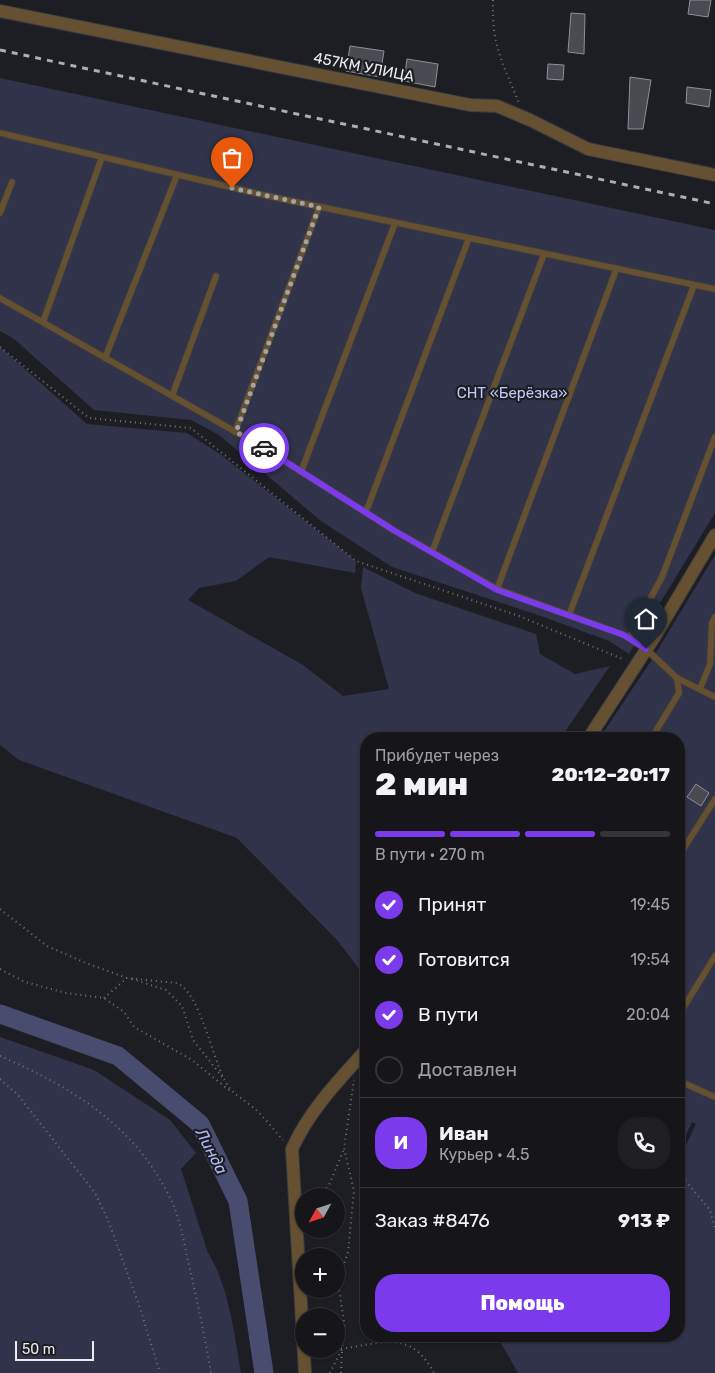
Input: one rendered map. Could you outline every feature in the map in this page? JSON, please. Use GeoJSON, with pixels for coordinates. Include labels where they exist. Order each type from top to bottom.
{"type":"FeatureCollection","features":[{"type":"Feature","properties":{"kind":"street","name":"457КМ УЛИЦА"},"geometry":{"type":"LineString","coordinates":[[0,11],[470,105],[497,106],[588,149],[715,175]]}},
{"type":"Feature","properties":{"kind":"street"},"geometry":{"type":"LineString","coordinates":[[593,732],[646,649],[715,535]]}},
{"type":"Feature","properties":{"kind":"street"},"geometry":{"type":"LineString","coordinates":[[305,1373],[292,1149],[302,1127],[335,1083],[360,1057]]}},
{"type":"Feature","properties":{"kind":"lane"},"geometry":{"type":"LineString","coordinates":[[0,133],[319,207],[715,289]]}},
{"type":"Feature","properties":{"kind":"lane"},"geometry":{"type":"LineString","coordinates":[[43,322],[102,157]]}},
{"type":"Feature","properties":{"kind":"lane"},"geometry":{"type":"LineString","coordinates":[[105,358],[177,175]]}},
{"type":"Feature","properties":{"kind":"lane"},"geometry":{"type":"LineString","coordinates":[[0,214],[12,182]]}},
{"type":"Feature","properties":{"kind":"lane"},"geometry":{"type":"LineString","coordinates":[[236,432],[319,207]]}},
{"type":"Feature","properties":{"kind":"lane"},"geometry":{"type":"LineString","coordinates":[[301,472],[395,223]]}},
{"type":"Feature","properties":{"kind":"lane"},"geometry":{"type":"LineString","coordinates":[[366,512],[469,238]]}},
{"type":"Feature","properties":{"kind":"lane"},"geometry":{"type":"LineString","coordinates":[[432,552],[544,254]]}},
{"type":"Feature","properties":{"kind":"lane"},"geometry":{"type":"LineString","coordinates":[[497,590],[616,270]]}},
{"type":"Feature","properties":{"kind":"lane"},"geometry":{"type":"LineString","coordinates":[[172,396],[216,276]]}},
{"type":"Feature","properties":{"kind":"lane"},"geometry":{"type":"LineString","coordinates":[[569,615],[694,285]]}},
{"type":"Feature","properties":{"kind":"lane"},"geometry":{"type":"LineString","coordinates":[[0,298],[236,432],[497,590],[629,638],[646,649],[677,678],[715,697]]}},
{"type":"Feature","properties":{"kind":"lane"},"geometry":{"type":"LineString","coordinates":[[629,638],[662,577],[715,437]]}},
{"type":"Feature","properties":{"kind":"lane"},"geometry":{"type":"LineString","coordinates":[[700,689],[710,664],[712,623],[715,617]]}},
{"type":"Feature","properties":{"kind":"lane"},"geometry":{"type":"LineString","coordinates":[[656,732],[680,694],[677,678]]}},
{"type":"Feature","properties":{"kind":"lane"},"geometry":{"type":"LineString","coordinates":[[685,846],[715,799]]}},
{"type":"Feature","properties":{"kind":"lane"},"geometry":{"type":"LineString","coordinates":[[685,1005],[715,956]]}},
{"type":"Feature","properties":{"kind":"lane"},"geometry":{"type":"LineString","coordinates":[[685,1084],[715,1097]]}},
{"type":"Feature","properties":{"kind":"path"},"geometry":{"type":"LineString","coordinates":[[492,0],[492,23],[498,55],[520,106]]}},
{"type":"Feature","properties":{"kind":"path"},"geometry":{"type":"LineString","coordinates":[[0,347],[90,418],[191,428],[356,561],[519,616],[636,665]]}},
{"type":"Feature","properties":{"kind":"path"},"geometry":{"type":"LineString","coordinates":[[0,908],[46,946],[86,963],[166,990],[182,1006],[198,1047],[231,1091],[239,1098]]}},
{"type":"Feature","properties":{"kind":"path"},"geometry":{"type":"LineString","coordinates":[[0,969],[25,982],[66,993],[104,998],[124,1012],[134,1027],[192,1060],[239,1098],[254,1107],[292,1149]]}},
{"type":"Feature","properties":{"kind":"path"},"geometry":{"type":"LineString","coordinates":[[104,998],[127,978],[177,983],[183,986],[199,1012],[224,1080]]}},
{"type":"Feature","properties":{"kind":"path"},"geometry":{"type":"LineString","coordinates":[[0,1056],[63,1086],[121,1128],[138,1147],[162,1183],[179,1219],[211,1373]]}},
{"type":"Feature","properties":{"kind":"path"},"geometry":{"type":"LineString","coordinates":[[326,1188],[344,1148],[352,1106],[356,1062]]}},
{"type":"Feature","properties":{"kind":"path"},"geometry":{"type":"LineString","coordinates":[[0,1079],[18,1095],[95,1193],[108,1220],[140,1305],[160,1373]]}},
{"type":"Feature","properties":{"kind":"path"},"geometry":{"type":"LineString","coordinates":[[342,1308],[338,1282],[348,1252],[354,1191],[344,1148]]}},
{"type":"Feature","properties":{"kind":"path"},"geometry":{"type":"LineString","coordinates":[[685,1180],[710,1210],[715,1229]]}},
{"type":"Feature","properties":{"kind":"path"},"geometry":{"type":"LineString","coordinates":[[345,1348],[394,1342],[411,1345],[420,1352],[434,1373]]}},
{"type":"Feature","properties":{"kind":"path"},"geometry":{"type":"LineString","coordinates":[[330,1373],[338,1358]]}},
{"type":"Feature","properties":{"kind":"path"},"geometry":{"type":"LineString","coordinates":[[340,1373],[341,1358]]}},
{"type":"Feature","properties":{"kind":"green space","name":"СНТ «Берёзка»"},"geometry":{"type":"Polygon","coordinates":[[[0,78],[715,230],[715,513],[629,654],[609,641],[541,616],[392,567],[321,521],[219,435],[191,420],[94,410],[14,339],[0,331],[0,78]]]}},
{"type":"Feature","properties":{"kind":"green space"},"geometry":{"type":"Polygon","coordinates":[[[0,347],[87,424],[187,433],[220,454],[356,561],[355,573],[269,557],[236,581],[199,588],[188,600],[303,665],[343,696],[389,689],[361,588],[363,567],[415,593],[536,634],[540,654],[575,674],[610,666],[565,732],[360,732],[360,970],[337,940],[237,838],[19,760],[0,745],[0,347]]]}},
{"type":"Feature","properties":{"kind":"green space"},"geometry":{"type":"Polygon","coordinates":[[[715,555],[715,1373],[518,1373],[500,1342],[685,1342],[685,1147],[696,1124],[692,1122],[685,1137],[685,732],[604,732],[651,661],[715,555]]]}},
{"type":"Feature","properties":{"kind":"green space"},"geometry":{"type":"Polygon","coordinates":[[[0,1037],[94,1070],[170,1120],[196,1153],[181,1169],[208,1253],[221,1279],[226,1295],[241,1373],[0,1373],[0,1037]]]}},
{"type":"Feature","properties":{"kind":"building"},"geometry":{"type":"Polygon","coordinates":[[[690,0],[711,0],[708,17],[688,14],[690,0]]]}},
{"type":"Feature","properties":{"kind":"building"},"geometry":{"type":"Polygon","coordinates":[[[571,13],[585,14],[584,54],[568,52],[571,13]]]}},
{"type":"Feature","properties":{"kind":"building"},"geometry":{"type":"Polygon","coordinates":[[[350,46],[384,51],[380,77],[346,71],[350,46]]]}},
{"type":"Feature","properties":{"kind":"building"},"geometry":{"type":"Polygon","coordinates":[[[407,59],[438,64],[435,87],[404,81],[407,59]]]}},
{"type":"Feature","properties":{"kind":"building"},"geometry":{"type":"Polygon","coordinates":[[[548,64],[564,65],[563,80],[547,79],[548,64]]]}},
{"type":"Feature","properties":{"kind":"building"},"geometry":{"type":"Polygon","coordinates":[[[630,77],[651,80],[643,129],[628,129],[630,77]]]}},
{"type":"Feature","properties":{"kind":"building"},"geometry":{"type":"Polygon","coordinates":[[[687,87],[711,90],[709,107],[686,103],[687,87]]]}},
{"type":"Feature","properties":{"kind":"building"},"geometry":{"type":"Polygon","coordinates":[[[696,784],[709,793],[701,806],[687,797],[696,784]]]}},
{"type":"Feature","properties":{"kind":"waterway","name":"Линда"},"geometry":{"type":"LineString","coordinates":[[0,1014],[118,1056],[200,1124],[238,1201],[264,1373]]}},
{"type":"Feature","properties":{"kind":"railway"},"geometry":{"type":"LineString","coordinates":[[0,50],[715,204]]}},
{"type":"Feature","properties":{"kind":"way so far"},"geometry":{"type":"LineString","coordinates":[[232,188],[319,207],[236,432],[264,448]]}},
{"type":"Feature","properties":{"kind":"route"},"geometry":{"type":"LineString","coordinates":[[264,448],[395,531],[497,590],[624,635],[646,649]]}}]}
